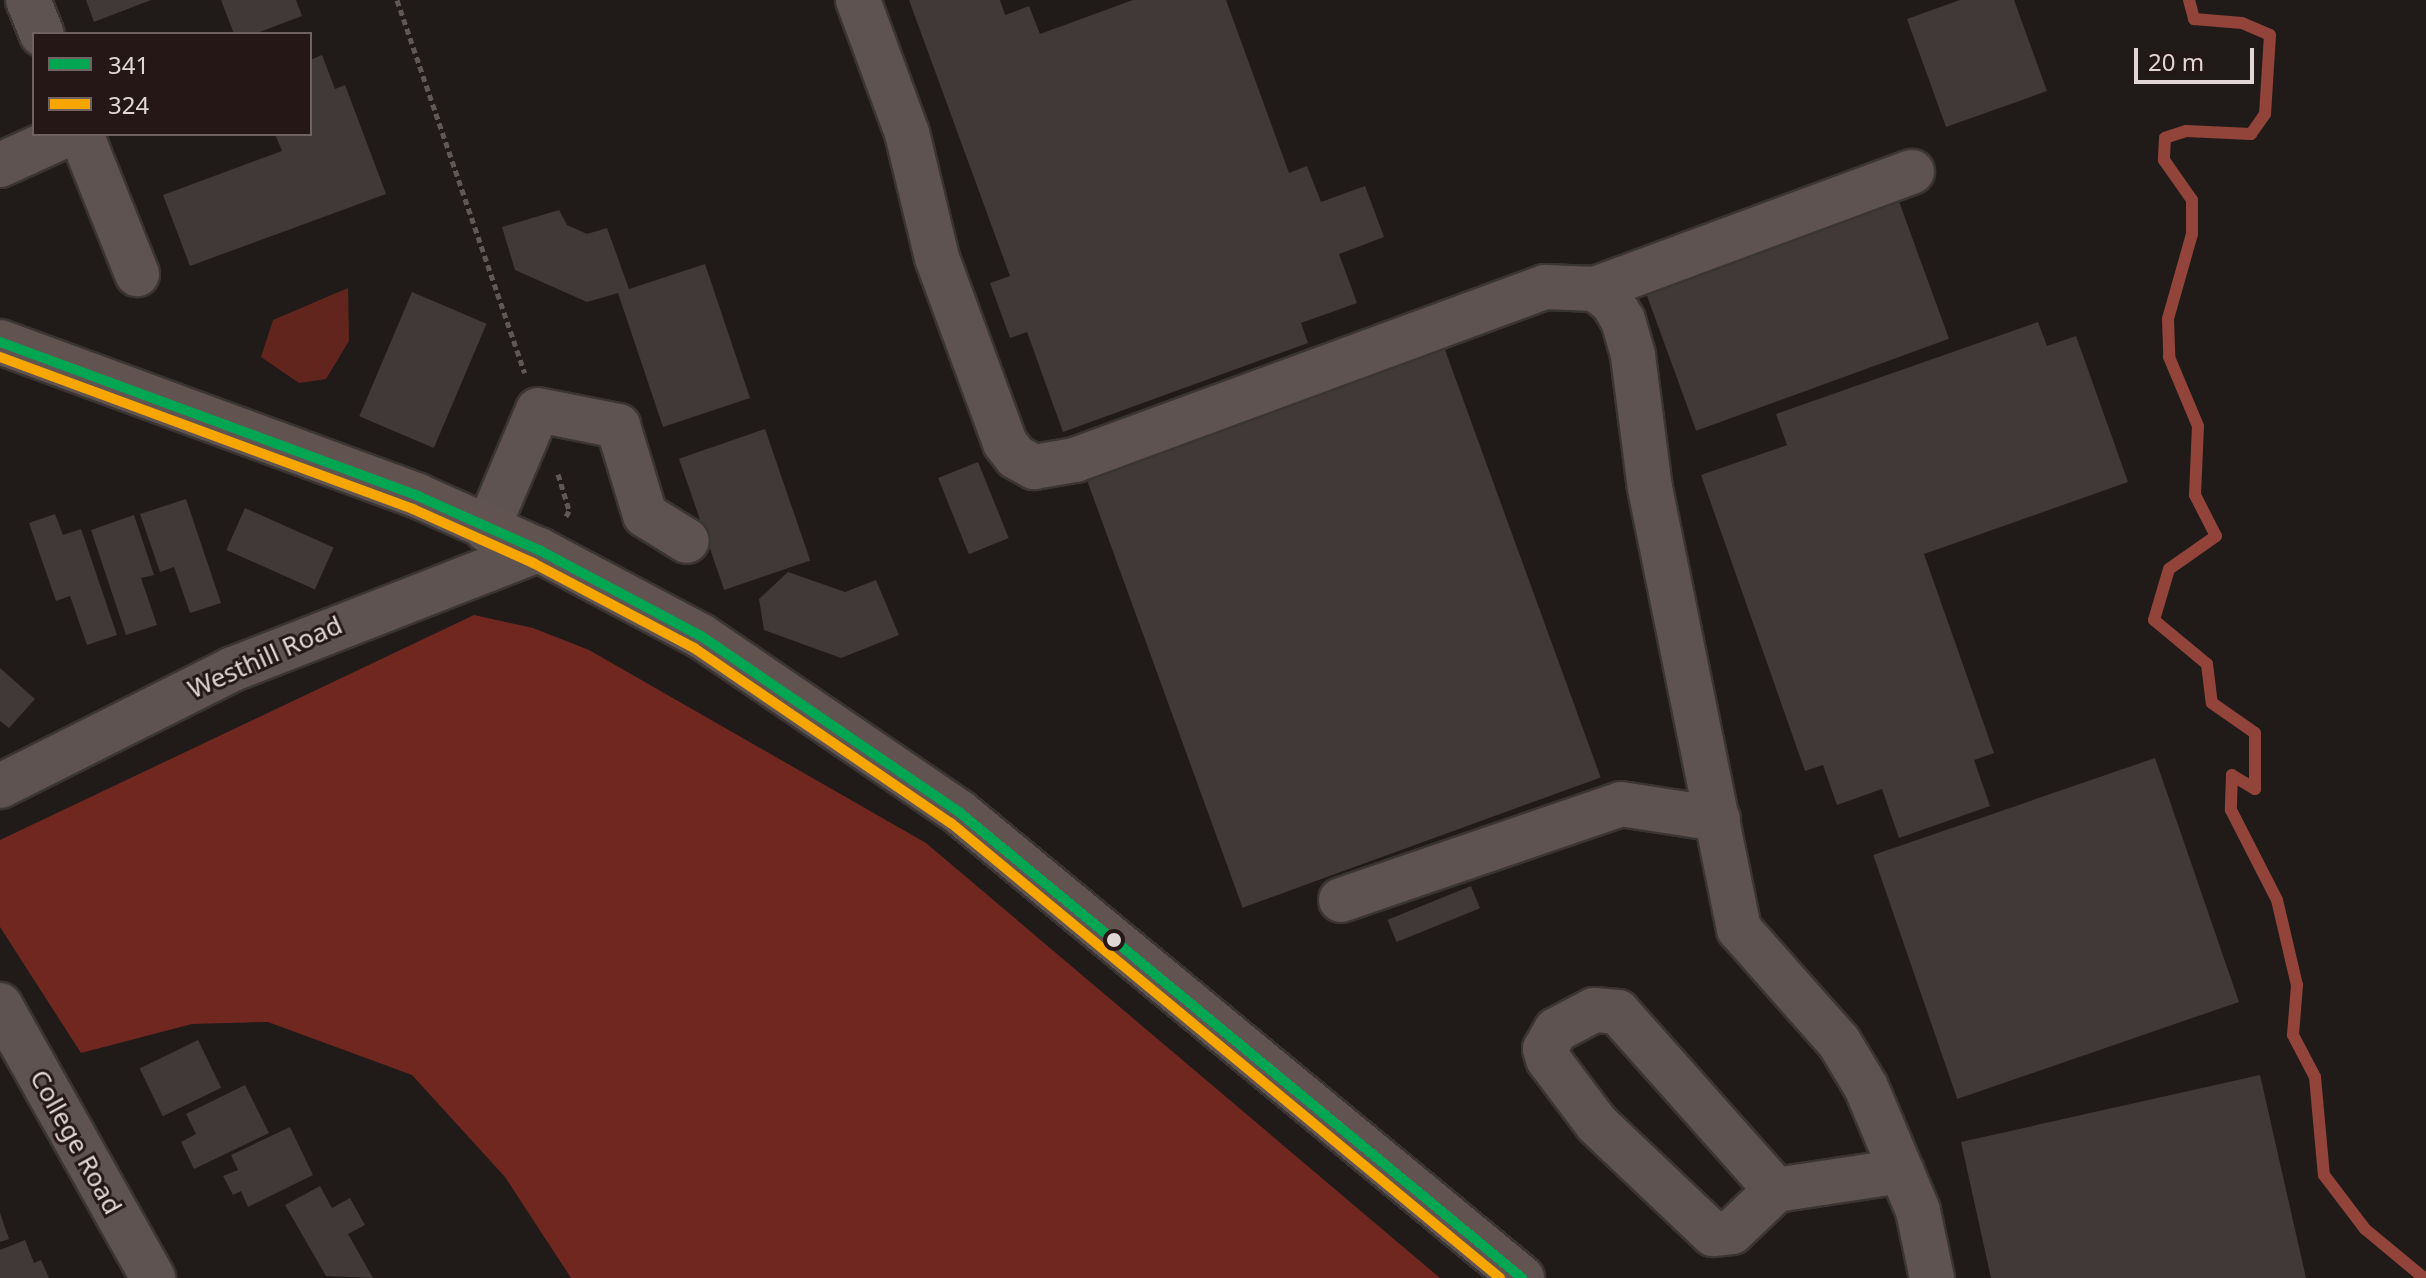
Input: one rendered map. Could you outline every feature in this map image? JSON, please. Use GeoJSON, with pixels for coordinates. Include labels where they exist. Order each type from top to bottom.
{"type":"FeatureCollection","features":[{"type":"Feature","properties":{"kind":"main road"},"geometry":{"type":"LineString","coordinates":[[0,342],[338,464],[539,550],[701,636],[959,812],[1522,1278]]}},
{"type":"Feature","properties":{"kind":"street"},"geometry":{"type":"LineString","coordinates":[[28,0],[41,32]]}},
{"type":"Feature","properties":{"kind":"street"},"geometry":{"type":"LineString","coordinates":[[858,0],[907,133],[937,258],[1005,443],[1016,457],[1034,467],[1075,460],[1545,287],[1595,289],[1912,172]]}},
{"type":"Feature","properties":{"kind":"street"},"geometry":{"type":"LineString","coordinates":[[0,165],[64,136]]}},
{"type":"Feature","properties":{"kind":"street"},"geometry":{"type":"LineString","coordinates":[[82,136],[137,274]]}},
{"type":"Feature","properties":{"kind":"street"},"geometry":{"type":"LineString","coordinates":[[1595,289],[1623,320],[1633,356],[1650,488],[1739,929],[1839,1042],[1886,1129],[1918,1211],[1932,1278]]}},
{"type":"Feature","properties":{"kind":"street"},"geometry":{"type":"LineString","coordinates":[[487,530],[538,410],[618,426],[645,515],[687,541]]}},
{"type":"Feature","properties":{"kind":"street","name":"Westhill Road"},"geometry":{"type":"LineString","coordinates":[[0,786],[233,669],[539,550]]}},
{"type":"Feature","properties":{"kind":"street"},"geometry":{"type":"LineString","coordinates":[[1341,900],[1621,804],[1718,819]]}},
{"type":"Feature","properties":{"kind":"street","name":"College Road"},"geometry":{"type":"LineString","coordinates":[[0,1005],[153,1278]]}},
{"type":"Feature","properties":{"kind":"street"},"geometry":{"type":"LineString","coordinates":[[1776,1190],[1618,1012],[1594,1010],[1556,1030],[1545,1049],[1548,1059],[1597,1124],[1713,1234],[1732,1232],[1776,1190],[1902,1171]]}},
{"type":"Feature","properties":{"kind":"path"},"geometry":{"type":"LineString","coordinates":[[397,0],[538,410],[569,511],[539,550]]}},
{"type":"Feature","properties":{"kind":"shaded area"},"geometry":{"type":"Polygon","coordinates":[[[348,288],[349,341],[326,379],[299,383],[261,357],[273,320],[348,288]]]}},
{"type":"Feature","properties":{"kind":"shaded area"},"geometry":{"type":"Polygon","coordinates":[[[474,615],[533,628],[589,650],[926,843],[1440,1278],[571,1278],[505,1177],[412,1075],[268,1022],[192,1024],[81,1053],[0,927],[0,840],[474,615]]]}},
{"type":"Feature","properties":{"kind":"building"},"geometry":{"type":"Polygon","coordinates":[[[86,0],[151,0],[94,22],[86,0]]]}},
{"type":"Feature","properties":{"kind":"building"},"geometry":{"type":"Polygon","coordinates":[[[221,0],[296,0],[302,16],[259,32],[233,32],[221,0]]]}},
{"type":"Feature","properties":{"kind":"building"},"geometry":{"type":"Polygon","coordinates":[[[909,0],[1000,0],[1005,15],[1029,6],[1040,34],[1133,0],[1226,0],[1289,173],[1307,166],[1321,202],[1365,186],[1384,237],[1339,254],[1357,303],[1301,323],[1308,343],[1063,432],[1027,332],[1010,338],[990,283],[1010,276],[909,0]]]}},
{"type":"Feature","properties":{"kind":"building"},"geometry":{"type":"Polygon","coordinates":[[[1960,0],[2014,0],[2047,91],[1946,127],[1907,19],[1960,0]]]}},
{"type":"Feature","properties":{"kind":"building"},"geometry":{"type":"Polygon","coordinates":[[[322,55],[335,89],[345,85],[386,194],[190,266],[163,195],[282,151],[276,136],[312,136],[312,59],[322,55]]]}},
{"type":"Feature","properties":{"kind":"building"},"geometry":{"type":"Polygon","coordinates":[[[1897,196],[1949,339],[1696,431],[1644,288],[1897,196]]]}},
{"type":"Feature","properties":{"kind":"building"},"geometry":{"type":"Polygon","coordinates":[[[559,210],[567,225],[587,234],[607,228],[629,289],[705,264],[750,398],[663,427],[618,293],[587,302],[515,270],[502,227],[559,210]]]}},
{"type":"Feature","properties":{"kind":"building"},"geometry":{"type":"Polygon","coordinates":[[[412,292],[487,324],[434,448],[359,416],[412,292]]]}},
{"type":"Feature","properties":{"kind":"building"},"geometry":{"type":"Polygon","coordinates":[[[2038,322],[2047,346],[2076,336],[2128,482],[1924,554],[1994,753],[1974,760],[1990,806],[1899,838],[1882,789],[1837,805],[1823,765],[1805,771],[1701,475],[1787,445],[1776,414],[2038,322]]]}},
{"type":"Feature","properties":{"kind":"building"},"geometry":{"type":"Polygon","coordinates":[[[1444,347],[1601,777],[1243,908],[1086,477],[1444,347]]]}},
{"type":"Feature","properties":{"kind":"building"},"geometry":{"type":"Polygon","coordinates":[[[765,429],[810,560],[724,590],[679,459],[765,429]]]}},
{"type":"Feature","properties":{"kind":"building"},"geometry":{"type":"Polygon","coordinates":[[[978,462],[1009,538],[969,554],[938,478],[978,462]]]}},
{"type":"Feature","properties":{"kind":"building"},"geometry":{"type":"Polygon","coordinates":[[[186,499],[221,603],[190,613],[174,567],[160,572],[140,514],[186,499]]]}},
{"type":"Feature","properties":{"kind":"building"},"geometry":{"type":"Polygon","coordinates":[[[245,508],[334,547],[315,589],[226,550],[245,508]]]}},
{"type":"Feature","properties":{"kind":"building"},"geometry":{"type":"Polygon","coordinates":[[[55,514],[63,535],[81,529],[117,635],[87,645],[70,596],[56,601],[29,523],[55,514]]]}},
{"type":"Feature","properties":{"kind":"building"},"geometry":{"type":"Polygon","coordinates":[[[134,515],[154,575],[141,578],[157,625],[126,635],[91,530],[134,515]]]}},
{"type":"Feature","properties":{"kind":"building"},"geometry":{"type":"Polygon","coordinates":[[[788,572],[845,592],[876,580],[899,635],[841,658],[764,630],[759,599],[788,572]]]}},
{"type":"Feature","properties":{"kind":"building"},"geometry":{"type":"Polygon","coordinates":[[[0,668],[35,699],[9,728],[0,721],[0,668]]]}},
{"type":"Feature","properties":{"kind":"building"},"geometry":{"type":"Polygon","coordinates":[[[2155,758],[2239,1002],[1957,1099],[1873,855],[2155,758]]]}},
{"type":"Feature","properties":{"kind":"building"},"geometry":{"type":"Polygon","coordinates":[[[1471,886],[1480,908],[1397,942],[1388,920],[1471,886]]]}},
{"type":"Feature","properties":{"kind":"building"},"geometry":{"type":"Polygon","coordinates":[[[198,1040],[221,1088],[163,1116],[140,1068],[198,1040]]]}},
{"type":"Feature","properties":{"kind":"building"},"geometry":{"type":"Polygon","coordinates":[[[2260,1075],[2306,1278],[1991,1278],[1961,1142],[2260,1075]]]}},
{"type":"Feature","properties":{"kind":"building"},"geometry":{"type":"Polygon","coordinates":[[[245,1085],[269,1133],[194,1169],[181,1142],[196,1134],[186,1114],[245,1085]]]}},
{"type":"Feature","properties":{"kind":"building"},"geometry":{"type":"Polygon","coordinates":[[[290,1127],[313,1175],[248,1207],[241,1191],[233,1195],[223,1176],[238,1170],[231,1155],[290,1127]]]}},
{"type":"Feature","properties":{"kind":"building"},"geometry":{"type":"Polygon","coordinates":[[[320,1186],[332,1208],[350,1198],[365,1225],[348,1234],[373,1278],[326,1276],[285,1205],[320,1186]]]}},
{"type":"Feature","properties":{"kind":"building"},"geometry":{"type":"Polygon","coordinates":[[[0,1213],[9,1239],[0,1242],[0,1213]]]}},
{"type":"Feature","properties":{"kind":"building"},"geometry":{"type":"Polygon","coordinates":[[[25,1240],[34,1263],[41,1260],[49,1278],[0,1278],[0,1250],[25,1240]]]}},
{"type":"Feature","properties":{"kind":"waterway"},"geometry":{"type":"LineString","coordinates":[[2189,0],[2194,19],[2242,23],[2270,35],[2265,114],[2251,134],[2186,131],[2165,138],[2164,160],[2192,200],[2192,234],[2168,319],[2169,357],[2198,426],[2195,495],[2216,536],[2169,569],[2154,620],[2207,664],[2212,703],[2255,733],[2255,789],[2232,775],[2231,810],[2277,900],[2297,985],[2293,1035],[2315,1077],[2324,1175],[2365,1229],[2424,1278]]}},
{"type":"Feature","properties":{"kind":"transit line","name":"341"},"geometry":{"type":"LineString","coordinates":[[0,342],[418,496],[539,550],[701,636],[959,812],[1522,1278]]}},
{"type":"Feature","properties":{"kind":"transit line","name":"324"},"geometry":{"type":"LineString","coordinates":[[0,357],[413,509],[533,563],[694,648],[951,823],[1500,1278]]}}]}
